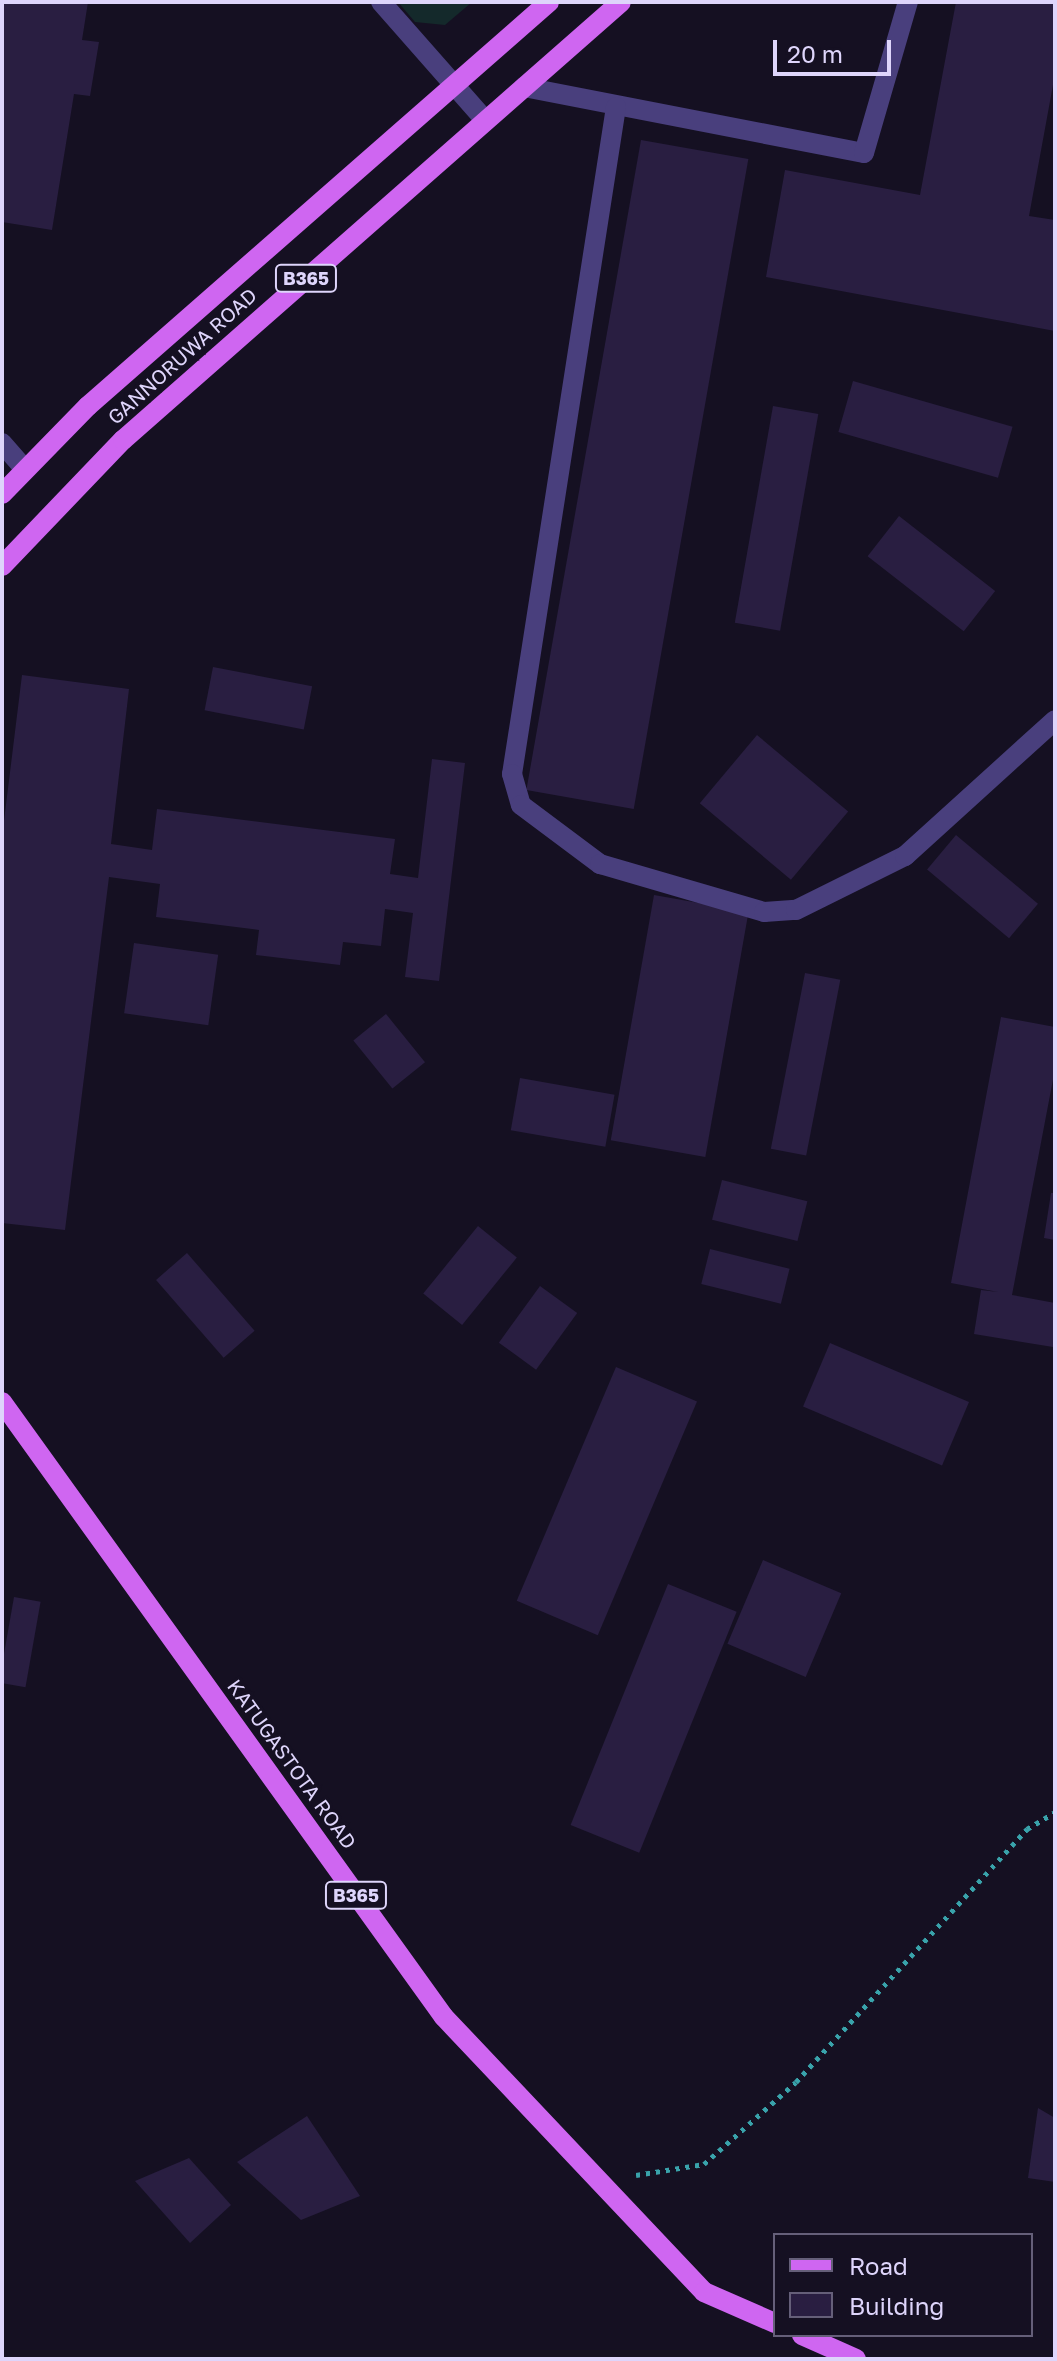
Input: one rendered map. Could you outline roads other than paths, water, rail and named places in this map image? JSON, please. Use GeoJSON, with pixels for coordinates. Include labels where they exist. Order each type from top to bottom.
{"type":"FeatureCollection","features":[{"type":"Feature","properties":{"kind":"main road","name":"GANNORUWA ROAD"},"geometry":{"type":"LineString","coordinates":[[2,494],[88,406],[549,2]]}},
{"type":"Feature","properties":{"kind":"main road","name":"GANNORUWA ROAD"},"geometry":{"type":"LineString","coordinates":[[2,566],[123,440],[621,2]]}},
{"type":"Feature","properties":{"kind":"main road","name":"KATUGASTOTA ROAD"},"geometry":{"type":"LineString","coordinates":[[2,1402],[444,2017],[704,2292],[773,2322]]}},
{"type":"Feature","properties":{"kind":"main road"},"geometry":{"type":"LineString","coordinates":[[806,2337],[856,2359]]}},
{"type":"Feature","properties":{"kind":"street"},"geometry":{"type":"LineString","coordinates":[[381,2],[485,120]]}},
{"type":"Feature","properties":{"kind":"street"},"geometry":{"type":"LineString","coordinates":[[524,87],[864,153],[908,2]]}},
{"type":"Feature","properties":{"kind":"street"},"geometry":{"type":"LineString","coordinates":[[616,107],[512,774],[521,805],[600,864],[764,912],[796,910],[905,856],[1055,720]]}},
{"type":"Feature","properties":{"kind":"street"},"geometry":{"type":"LineString","coordinates":[[2,443],[25,469]]}}]}
